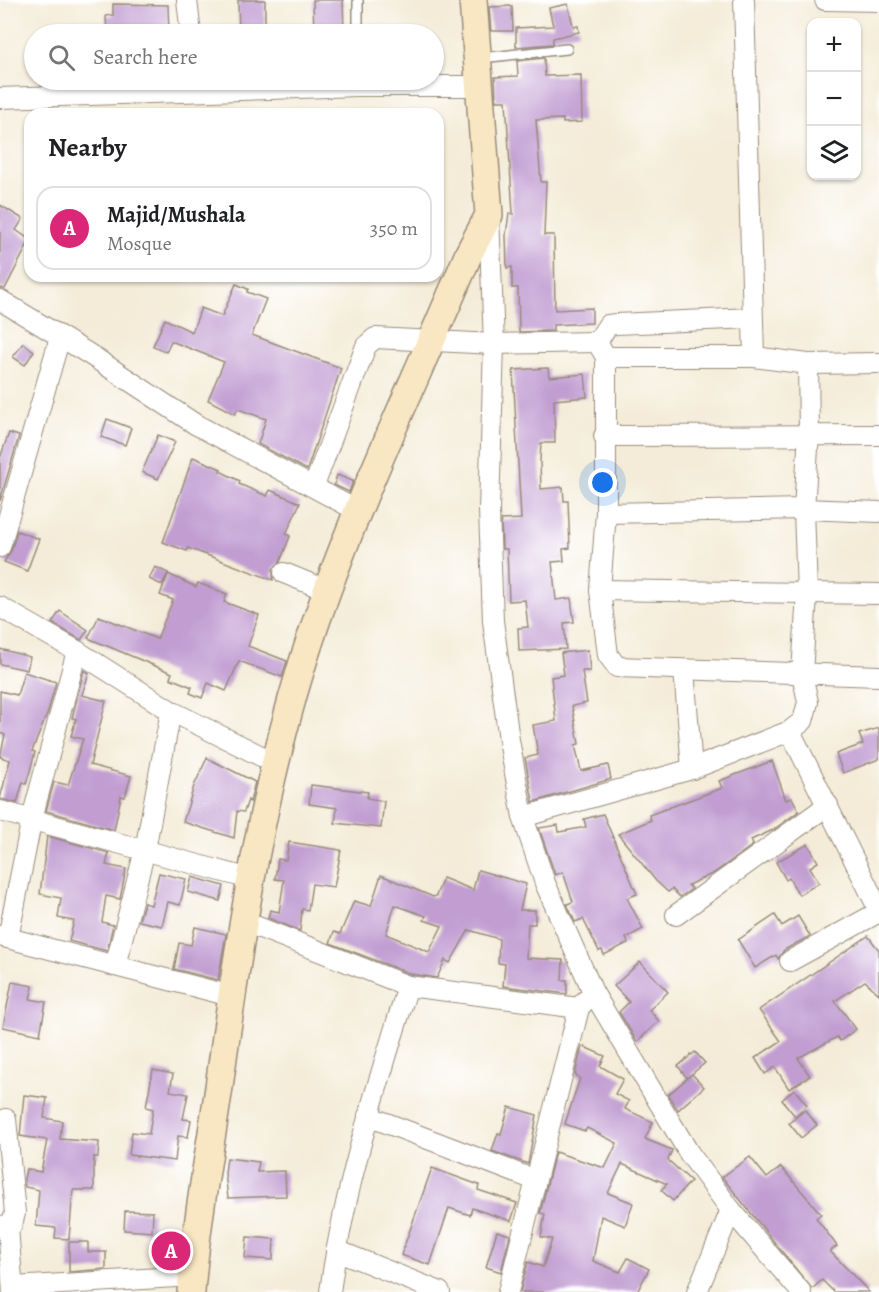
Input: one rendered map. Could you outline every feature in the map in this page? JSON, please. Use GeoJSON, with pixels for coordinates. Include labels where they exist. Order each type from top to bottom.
{"type":"FeatureCollection","features":[{"type":"Feature","properties":{"kind":"street"},"geometry":{"type":"LineString","coordinates":[[187,0],[190,24]]}},
{"type":"Feature","properties":{"kind":"street"},"geometry":{"type":"LineString","coordinates":[[473,0],[489,216],[495,344],[489,510],[493,621],[523,817],[545,884],[593,992],[689,1154],[731,1210],[801,1292]]}},
{"type":"Feature","properties":{"kind":"street"},"geometry":{"type":"LineString","coordinates":[[744,0],[754,357]]}},
{"type":"Feature","properties":{"kind":"street"},"geometry":{"type":"LineString","coordinates":[[825,0],[879,1]]}},
{"type":"Feature","properties":{"kind":"street"},"geometry":{"type":"LineString","coordinates":[[444,85],[479,86]]}},
{"type":"Feature","properties":{"kind":"street"},"geometry":{"type":"LineString","coordinates":[[0,98],[131,90]]}},
{"type":"Feature","properties":{"kind":"street"},"geometry":{"type":"LineString","coordinates":[[6,1119],[15,1213],[14,1222],[4,1227],[14,1289],[192,1284],[231,996],[245,922],[250,879],[275,763],[314,626],[358,511],[469,254],[489,216]]}},
{"type":"Feature","properties":{"kind":"street"},"geometry":{"type":"LineString","coordinates":[[0,300],[195,424],[358,511]]}},
{"type":"Feature","properties":{"kind":"street"},"geometry":{"type":"LineString","coordinates":[[752,318],[608,325],[601,350],[606,513],[600,590],[608,655],[617,667],[879,676]]}},
{"type":"Feature","properties":{"kind":"street"},"geometry":{"type":"LineString","coordinates":[[0,547],[60,338]]}},
{"type":"Feature","properties":{"kind":"street"},"geometry":{"type":"LineString","coordinates":[[314,486],[369,341],[375,338],[754,357],[808,364],[879,363]]}},
{"type":"Feature","properties":{"kind":"street"},"geometry":{"type":"LineString","coordinates":[[523,817],[692,769],[790,731],[802,722],[808,702],[802,674],[807,593],[804,509],[809,434],[808,364]]}},
{"type":"Feature","properties":{"kind":"street"},"geometry":{"type":"LineString","coordinates":[[604,436],[879,435]]}},
{"type":"Feature","properties":{"kind":"street"},"geometry":{"type":"LineString","coordinates":[[606,513],[804,509],[879,512]]}},
{"type":"Feature","properties":{"kind":"street"},"geometry":{"type":"LineString","coordinates":[[284,573],[327,591]]}},
{"type":"Feature","properties":{"kind":"street"},"geometry":{"type":"LineString","coordinates":[[600,590],[879,594]]}},
{"type":"Feature","properties":{"kind":"street"},"geometry":{"type":"LineString","coordinates":[[0,607],[77,651],[171,711],[275,763]]}},
{"type":"Feature","properties":{"kind":"street"},"geometry":{"type":"LineString","coordinates":[[77,651],[32,819],[4,937],[231,996]]}},
{"type":"Feature","properties":{"kind":"street"},"geometry":{"type":"LineString","coordinates":[[684,670],[692,769]]}},
{"type":"Feature","properties":{"kind":"street"},"geometry":{"type":"LineString","coordinates":[[115,966],[145,850],[171,711]]}},
{"type":"Feature","properties":{"kind":"street"},"geometry":{"type":"LineString","coordinates":[[790,731],[879,911],[790,960]]}},
{"type":"Feature","properties":{"kind":"street"},"geometry":{"type":"LineString","coordinates":[[676,915],[828,805]]}},
{"type":"Feature","properties":{"kind":"street"},"geometry":{"type":"LineString","coordinates":[[0,810],[250,879]]}},
{"type":"Feature","properties":{"kind":"street"},"geometry":{"type":"LineString","coordinates":[[245,922],[408,986],[579,1008]]}},
{"type":"Feature","properties":{"kind":"street"},"geometry":{"type":"LineString","coordinates":[[330,1292],[336,1250],[368,1116],[408,986]]}},
{"type":"Feature","properties":{"kind":"street"},"geometry":{"type":"LineString","coordinates":[[508,1292],[579,1008],[593,992]]}},
{"type":"Feature","properties":{"kind":"street"},"geometry":{"type":"LineString","coordinates":[[368,1116],[536,1180]]}},
{"type":"Feature","properties":{"kind":"street"},"geometry":{"type":"LineString","coordinates":[[697,1292],[731,1210]]}},
{"type":"Feature","properties":{"kind":"street"},"geometry":{"type":"LineString","coordinates":[[336,1250],[440,1292]]}},
{"type":"Feature","properties":{"kind":"lane"},"geometry":{"type":"LineString","coordinates":[[358,0],[358,24]]}},
{"type":"Feature","properties":{"kind":"lane"},"geometry":{"type":"LineString","coordinates":[[477,58],[567,49]]}},
{"type":"Feature","properties":{"kind":"building"},"geometry":{"type":"Polygon","coordinates":[[[238,0],[265,0],[265,24],[239,24],[238,0]]]}},
{"type":"Feature","properties":{"kind":"building"},"geometry":{"type":"Polygon","coordinates":[[[313,0],[343,0],[344,24],[314,24],[313,0]]]}},
{"type":"Feature","properties":{"kind":"building"},"geometry":{"type":"Polygon","coordinates":[[[113,4],[168,5],[169,24],[106,24],[106,16],[113,15],[113,4]]]}},
{"type":"Feature","properties":{"kind":"building"},"geometry":{"type":"Polygon","coordinates":[[[568,4],[573,26],[578,26],[579,32],[553,38],[553,44],[516,47],[516,28],[553,26],[549,8],[568,4]]]}},
{"type":"Feature","properties":{"kind":"building"},"geometry":{"type":"Polygon","coordinates":[[[512,6],[513,31],[491,31],[489,7],[512,6]]]}},
{"type":"Feature","properties":{"kind":"building"},"geometry":{"type":"Polygon","coordinates":[[[544,58],[545,76],[581,75],[582,122],[563,123],[563,119],[536,120],[541,182],[546,182],[544,235],[554,235],[555,310],[592,308],[592,323],[553,325],[553,331],[519,332],[518,288],[512,288],[512,267],[507,268],[506,235],[509,213],[513,214],[506,101],[496,101],[495,77],[518,76],[517,61],[544,58]]]}},
{"type":"Feature","properties":{"kind":"building"},"geometry":{"type":"Polygon","coordinates":[[[0,205],[23,219],[16,230],[24,236],[24,252],[5,289],[0,288],[0,205]]]}},
{"type":"Feature","properties":{"kind":"building"},"geometry":{"type":"Polygon","coordinates":[[[236,284],[248,289],[247,292],[266,299],[252,335],[341,368],[307,470],[258,444],[266,419],[238,409],[235,414],[208,400],[224,362],[171,341],[166,352],[153,346],[165,319],[192,332],[201,308],[222,316],[236,284]]]}},
{"type":"Feature","properties":{"kind":"building"},"geometry":{"type":"Polygon","coordinates":[[[23,343],[34,351],[25,365],[13,357],[23,343]]]}},
{"type":"Feature","properties":{"kind":"building"},"geometry":{"type":"Polygon","coordinates":[[[548,368],[549,377],[585,374],[587,397],[554,400],[555,443],[541,443],[540,461],[541,489],[563,487],[564,501],[568,501],[570,548],[563,549],[564,561],[552,562],[556,600],[571,598],[574,622],[564,623],[566,649],[519,651],[518,628],[528,627],[525,600],[509,601],[507,549],[502,549],[501,520],[521,519],[513,370],[548,368]]]}},
{"type":"Feature","properties":{"kind":"building"},"geometry":{"type":"Polygon","coordinates":[[[107,419],[131,428],[125,445],[101,437],[107,419]]]}},
{"type":"Feature","properties":{"kind":"building"},"geometry":{"type":"Polygon","coordinates":[[[9,433],[19,436],[0,501],[0,458],[9,433]]]}},
{"type":"Feature","properties":{"kind":"building"},"geometry":{"type":"Polygon","coordinates":[[[158,435],[175,442],[158,479],[142,472],[158,435]]]}},
{"type":"Feature","properties":{"kind":"building"},"geometry":{"type":"Polygon","coordinates":[[[193,457],[221,469],[220,471],[240,481],[239,484],[267,496],[270,490],[300,503],[286,534],[290,536],[280,562],[273,569],[273,580],[188,548],[187,551],[163,542],[193,457]]]}},
{"type":"Feature","properties":{"kind":"building"},"geometry":{"type":"Polygon","coordinates":[[[337,475],[353,481],[349,492],[334,485],[337,475]]]}},
{"type":"Feature","properties":{"kind":"building"},"geometry":{"type":"Polygon","coordinates":[[[17,531],[39,539],[27,571],[4,562],[11,551],[17,531]]]}},
{"type":"Feature","properties":{"kind":"building"},"geometry":{"type":"Polygon","coordinates":[[[155,567],[168,573],[162,585],[149,579],[155,567]]]}},
{"type":"Feature","properties":{"kind":"building"},"geometry":{"type":"Polygon","coordinates":[[[168,574],[196,587],[198,583],[227,594],[224,602],[259,615],[248,646],[287,661],[282,677],[239,661],[226,691],[208,683],[202,698],[190,693],[192,687],[170,678],[172,673],[88,638],[99,616],[157,639],[173,600],[160,595],[168,574]]]}},
{"type":"Feature","properties":{"kind":"building"},"geometry":{"type":"Polygon","coordinates":[[[60,611],[88,630],[81,640],[52,623],[60,611]]]}},
{"type":"Feature","properties":{"kind":"building"},"geometry":{"type":"Polygon","coordinates":[[[0,649],[30,657],[27,670],[0,664],[0,649]]]}},
{"type":"Feature","properties":{"kind":"building"},"geometry":{"type":"Polygon","coordinates":[[[588,650],[590,671],[582,671],[587,703],[572,706],[579,744],[575,745],[581,771],[608,765],[611,779],[533,802],[525,758],[538,755],[533,725],[556,721],[551,677],[564,675],[561,653],[588,650]]]}},
{"type":"Feature","properties":{"kind":"building"},"geometry":{"type":"Polygon","coordinates":[[[84,670],[89,673],[82,695],[106,701],[90,765],[131,776],[125,797],[121,796],[114,830],[46,811],[54,782],[68,785],[83,739],[71,736],[76,719],[72,718],[84,670]]]}},
{"type":"Feature","properties":{"kind":"building"},"geometry":{"type":"Polygon","coordinates":[[[24,672],[56,682],[48,712],[32,751],[35,752],[26,784],[23,782],[17,803],[0,799],[10,760],[0,757],[5,735],[0,733],[0,691],[17,695],[24,672]]]}},
{"type":"Feature","properties":{"kind":"building"},"geometry":{"type":"Polygon","coordinates":[[[879,728],[879,759],[843,773],[836,754],[863,744],[859,734],[879,728]]]}},
{"type":"Feature","properties":{"kind":"building"},"geometry":{"type":"Polygon","coordinates":[[[207,758],[255,782],[250,802],[248,800],[244,812],[237,811],[234,838],[183,822],[194,786],[207,758]]]}},
{"type":"Feature","properties":{"kind":"building"},"geometry":{"type":"Polygon","coordinates":[[[772,761],[786,800],[792,798],[799,811],[773,830],[751,840],[753,845],[714,873],[688,885],[692,889],[680,897],[672,889],[668,892],[656,881],[618,834],[651,820],[649,815],[722,788],[719,781],[772,761]]]}},
{"type":"Feature","properties":{"kind":"building"},"geometry":{"type":"Polygon","coordinates":[[[311,785],[368,792],[367,798],[384,801],[381,828],[335,823],[337,808],[309,804],[311,785]]]}},
{"type":"Feature","properties":{"kind":"building"},"geometry":{"type":"Polygon","coordinates":[[[603,814],[637,894],[627,898],[643,929],[626,938],[628,943],[604,955],[602,950],[599,951],[583,919],[575,922],[567,904],[573,902],[563,872],[555,875],[539,828],[558,825],[559,832],[586,827],[584,819],[603,814]]]}},
{"type":"Feature","properties":{"kind":"building"},"geometry":{"type":"Polygon","coordinates":[[[47,836],[109,853],[106,865],[126,869],[120,899],[106,896],[102,922],[113,925],[107,951],[69,941],[74,921],[58,918],[61,898],[40,894],[47,836]]]}},
{"type":"Feature","properties":{"kind":"building"},"geometry":{"type":"Polygon","coordinates":[[[289,842],[341,850],[334,887],[312,884],[308,910],[302,909],[300,931],[268,918],[270,910],[279,912],[284,880],[275,879],[278,859],[286,860],[289,842]]]}},
{"type":"Feature","properties":{"kind":"building"},"geometry":{"type":"Polygon","coordinates":[[[808,844],[818,862],[810,867],[819,883],[799,895],[789,878],[786,880],[776,862],[808,844]]]}},
{"type":"Feature","properties":{"kind":"building"},"geometry":{"type":"Polygon","coordinates":[[[478,870],[526,884],[520,910],[535,910],[535,924],[528,924],[526,958],[563,960],[562,980],[567,980],[567,994],[503,986],[505,964],[498,963],[499,939],[469,930],[450,963],[445,960],[437,978],[411,974],[330,943],[334,932],[340,934],[354,901],[371,906],[381,875],[433,897],[436,896],[443,878],[473,890],[478,870]],[[395,905],[386,934],[429,952],[442,926],[424,920],[426,916],[395,905]]]}},
{"type":"Feature","properties":{"kind":"building"},"geometry":{"type":"Polygon","coordinates":[[[159,873],[186,879],[180,905],[168,902],[162,926],[139,921],[144,903],[151,905],[159,873]]]}},
{"type":"Feature","properties":{"kind":"building"},"geometry":{"type":"Polygon","coordinates":[[[192,877],[224,886],[220,901],[188,892],[192,877]]]}},
{"type":"Feature","properties":{"kind":"building"},"geometry":{"type":"Polygon","coordinates":[[[775,915],[782,926],[798,916],[810,936],[784,950],[778,959],[776,955],[755,968],[738,940],[775,915]]]}},
{"type":"Feature","properties":{"kind":"building"},"geometry":{"type":"Polygon","coordinates":[[[195,927],[226,934],[218,980],[174,969],[179,943],[191,945],[195,927]]]}},
{"type":"Feature","properties":{"kind":"building"},"geometry":{"type":"Polygon","coordinates":[[[868,936],[879,950],[879,994],[865,981],[835,1001],[856,1029],[840,1041],[837,1037],[798,1058],[810,1076],[789,1089],[775,1067],[765,1074],[755,1058],[781,1041],[759,1010],[868,936]]]}},
{"type":"Feature","properties":{"kind":"building"},"geometry":{"type":"Polygon","coordinates":[[[640,962],[668,992],[649,1010],[659,1021],[637,1042],[619,1012],[629,1002],[614,986],[640,962]]]}},
{"type":"Feature","properties":{"kind":"building"},"geometry":{"type":"Polygon","coordinates":[[[12,982],[33,986],[30,999],[46,1002],[40,1035],[3,1027],[12,982]]]}},
{"type":"Feature","properties":{"kind":"building"},"geometry":{"type":"Polygon","coordinates":[[[582,1046],[605,1056],[600,1066],[623,1079],[615,1094],[629,1101],[625,1109],[653,1122],[645,1139],[672,1150],[668,1160],[691,1181],[673,1201],[661,1190],[667,1184],[622,1164],[608,1193],[633,1203],[625,1226],[601,1216],[593,1261],[620,1272],[628,1258],[649,1269],[637,1292],[520,1292],[528,1262],[543,1267],[552,1239],[541,1237],[545,1214],[540,1213],[555,1152],[605,1168],[617,1143],[587,1128],[585,1131],[565,1124],[580,1078],[575,1075],[582,1046]]]}},
{"type":"Feature","properties":{"kind":"building"},"geometry":{"type":"Polygon","coordinates":[[[695,1052],[705,1063],[687,1078],[678,1066],[695,1052]]]}},
{"type":"Feature","properties":{"kind":"building"},"geometry":{"type":"Polygon","coordinates":[[[153,1070],[173,1074],[170,1091],[188,1094],[183,1119],[191,1120],[188,1137],[178,1136],[175,1161],[129,1155],[132,1132],[149,1134],[153,1109],[146,1107],[153,1070]]]}},
{"type":"Feature","properties":{"kind":"building"},"geometry":{"type":"Polygon","coordinates":[[[692,1074],[704,1087],[678,1110],[668,1095],[692,1074]]]}},
{"type":"Feature","properties":{"kind":"building"},"geometry":{"type":"Polygon","coordinates":[[[794,1089],[807,1105],[795,1116],[782,1100],[794,1089]]]}},
{"type":"Feature","properties":{"kind":"building"},"geometry":{"type":"Polygon","coordinates":[[[24,1095],[47,1098],[44,1118],[62,1121],[60,1139],[99,1142],[98,1157],[94,1157],[94,1190],[73,1190],[69,1239],[55,1238],[56,1228],[36,1226],[39,1190],[25,1187],[24,1179],[26,1169],[41,1172],[47,1140],[20,1136],[24,1095]]]}},
{"type":"Feature","properties":{"kind":"building"},"geometry":{"type":"Polygon","coordinates":[[[509,1107],[537,1115],[528,1164],[492,1151],[498,1133],[501,1134],[509,1107]]]}},
{"type":"Feature","properties":{"kind":"building"},"geometry":{"type":"Polygon","coordinates":[[[805,1110],[817,1125],[801,1138],[789,1123],[805,1110]]]}},
{"type":"Feature","properties":{"kind":"building"},"geometry":{"type":"Polygon","coordinates":[[[750,1157],[767,1178],[781,1167],[821,1214],[816,1218],[837,1246],[830,1251],[869,1292],[834,1292],[822,1280],[812,1289],[722,1177],[750,1157]]]}},
{"type":"Feature","properties":{"kind":"building"},"geometry":{"type":"Polygon","coordinates":[[[227,1158],[259,1162],[257,1172],[285,1171],[286,1196],[228,1198],[225,1173],[227,1158]]]}},
{"type":"Feature","properties":{"kind":"building"},"geometry":{"type":"Polygon","coordinates":[[[432,1168],[479,1185],[478,1190],[517,1203],[511,1221],[472,1208],[470,1215],[449,1208],[430,1265],[401,1255],[432,1168]]]}},
{"type":"Feature","properties":{"kind":"building"},"geometry":{"type":"Polygon","coordinates":[[[125,1211],[153,1212],[152,1232],[124,1230],[125,1211]]]}},
{"type":"Feature","properties":{"kind":"building"},"geometry":{"type":"Polygon","coordinates":[[[497,1231],[510,1235],[501,1272],[486,1267],[497,1231]]]}},
{"type":"Feature","properties":{"kind":"building"},"geometry":{"type":"Polygon","coordinates":[[[247,1237],[274,1239],[273,1260],[245,1258],[247,1237]]]}},
{"type":"Feature","properties":{"kind":"building"},"geometry":{"type":"Polygon","coordinates":[[[69,1242],[88,1242],[88,1252],[106,1252],[106,1269],[69,1272],[69,1242]]]}},
{"type":"Feature","properties":{"kind":"place","name":"Majid/Mushala"},"geometry":{"type":"Point","coordinates":[171,1251]}}]}
